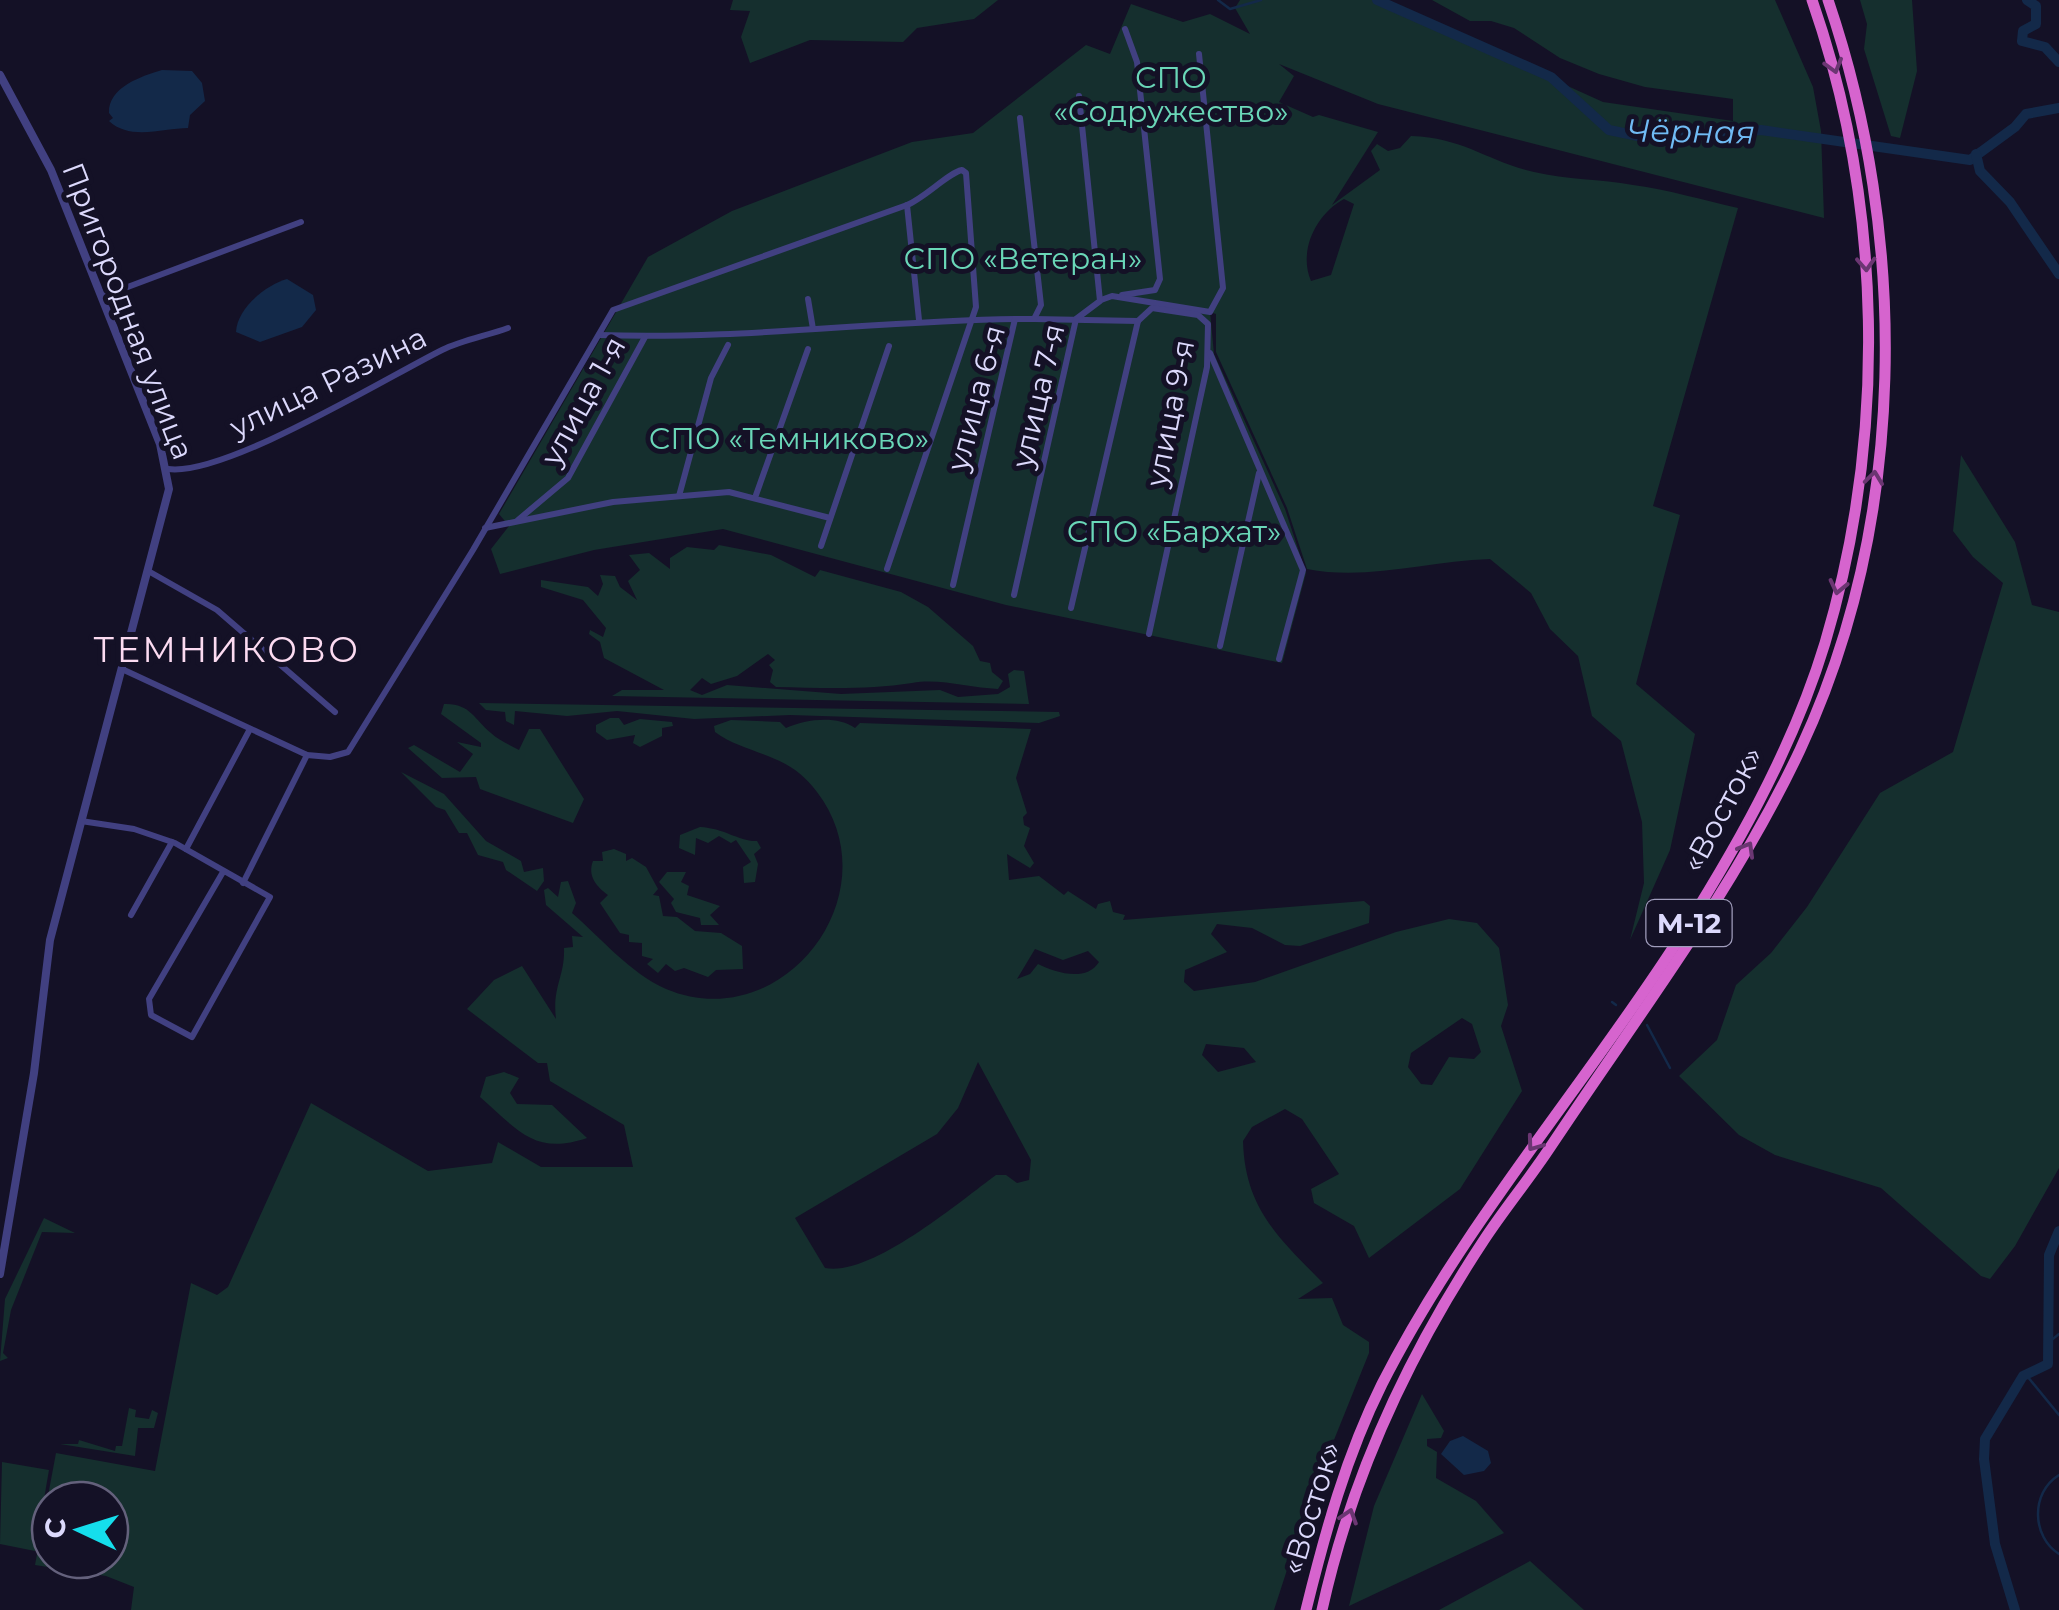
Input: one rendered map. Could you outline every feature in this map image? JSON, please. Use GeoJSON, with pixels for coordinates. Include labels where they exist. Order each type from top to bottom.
{"type":"FeatureCollection","features":[{"type":"Feature","properties":{"kind":"highway","name":"«Восток»"},"geometry":{"type":"LineString","coordinates":[[1306,1610],[1339,1490],[1382,1384],[1478,1224],[1697,910],[1764,789],[1825,644],[1840,578],[1866,412],[1866,259],[1850,133],[1834,62],[1812,0]]}},
{"type":"Feature","properties":{"kind":"highway","name":"«Восток»"},"geometry":{"type":"LineString","coordinates":[[1322,1610],[1386,1416],[1444,1304],[1706,919],[1778,793],[1822,697],[1855,588],[1876,470],[1885,308],[1879,206],[1872,168],[1828,0]]}},
{"type":"Feature","properties":{"kind":"street"},"geometry":{"type":"LineString","coordinates":[[1100,300],[1155,290],[1160,279],[1136,62],[1125,30]]}},
{"type":"Feature","properties":{"kind":"street","name":"улица 9-я"},"geometry":{"type":"LineString","coordinates":[[1149,634],[1209,352],[1208,315],[1224,280],[1198,54]]}},
{"type":"Feature","properties":{"kind":"street","name":"Пригородная улица"},"geometry":{"type":"LineString","coordinates":[[0,75],[44,152],[168,469],[168,506],[50,940],[34,1073],[0,1274]]}},
{"type":"Feature","properties":{"kind":"street","name":"улица 7-я"},"geometry":{"type":"LineString","coordinates":[[1014,595],[1076,319],[1100,300],[1079,96]]}},
{"type":"Feature","properties":{"kind":"street","name":"улица 6-я"},"geometry":{"type":"LineString","coordinates":[[953,585],[1015,319],[1034,319],[1041,296],[1020,118]]}},
{"type":"Feature","properties":{"kind":"street"},"geometry":{"type":"LineString","coordinates":[[124,670],[307,755],[330,757],[350,750],[613,310],[907,205],[928,195],[958,169],[966,173],[977,298],[886,569]]}},
{"type":"Feature","properties":{"kind":"street"},"geometry":{"type":"LineString","coordinates":[[907,205],[919,320]]}},
{"type":"Feature","properties":{"kind":"street"},"geometry":{"type":"LineString","coordinates":[[100,298],[301,222]]}},
{"type":"Feature","properties":{"kind":"street"},"geometry":{"type":"LineString","coordinates":[[1112,296],[1208,315]]}},
{"type":"Feature","properties":{"kind":"street"},"geometry":{"type":"LineString","coordinates":[[808,298],[814,329]]}},
{"type":"Feature","properties":{"kind":"street"},"geometry":{"type":"LineString","coordinates":[[1071,608],[1138,322],[1152,308],[1208,315]]}},
{"type":"Feature","properties":{"kind":"street"},"geometry":{"type":"LineString","coordinates":[[599,335],[746,336],[919,320],[1015,319]]}},
{"type":"Feature","properties":{"kind":"street"},"geometry":{"type":"LineString","coordinates":[[1034,319],[1138,322]]}},
{"type":"Feature","properties":{"kind":"street","name":"улица Разина"},"geometry":{"type":"LineString","coordinates":[[168,469],[185,472],[210,464],[300,424],[441,350],[508,328]]}},
{"type":"Feature","properties":{"kind":"street","name":"улица 1-я"},"geometry":{"type":"LineString","coordinates":[[513,524],[568,478],[644,337]]}},
{"type":"Feature","properties":{"kind":"street"},"geometry":{"type":"LineString","coordinates":[[679,496],[711,378],[728,345]]}},
{"type":"Feature","properties":{"kind":"street"},"geometry":{"type":"LineString","coordinates":[[822,546],[890,346]]}},
{"type":"Feature","properties":{"kind":"street"},"geometry":{"type":"LineString","coordinates":[[756,496],[808,349]]}},
{"type":"Feature","properties":{"kind":"street"},"geometry":{"type":"LineString","coordinates":[[1209,352],[1303,570],[1280,659]]}},
{"type":"Feature","properties":{"kind":"street"},"geometry":{"type":"LineString","coordinates":[[1220,646],[1260,473]]}},
{"type":"Feature","properties":{"kind":"street"},"geometry":{"type":"LineString","coordinates":[[485,528],[613,502],[730,492],[830,518]]}},
{"type":"Feature","properties":{"kind":"street"},"geometry":{"type":"LineString","coordinates":[[150,572],[217,610],[335,712]]}},
{"type":"Feature","properties":{"kind":"street"},"geometry":{"type":"LineString","coordinates":[[186,849],[250,728]]}},
{"type":"Feature","properties":{"kind":"street"},"geometry":{"type":"LineString","coordinates":[[243,883],[307,755]]}},
{"type":"Feature","properties":{"kind":"street"},"geometry":{"type":"LineString","coordinates":[[81,821],[134,829],[172,842],[271,900],[192,1038],[151,1015],[149,1000],[222,872]]}},
{"type":"Feature","properties":{"kind":"street"},"geometry":{"type":"LineString","coordinates":[[132,915],[172,842]]}},
{"type":"Feature","properties":{"kind":"green space"},"geometry":{"type":"Polygon","coordinates":[[[733,0],[998,0],[974,19],[917,28],[903,42],[810,40],[750,63],[741,37],[750,11],[730,10],[733,0]]]}},
{"type":"Feature","properties":{"kind":"green space"},"geometry":{"type":"Polygon","coordinates":[[[1240,0],[1378,0],[1603,102],[1733,121],[1733,99],[1645,87],[1599,74],[1560,58],[1514,28],[1491,21],[1470,21],[1432,0],[1775,0],[1813,87],[1821,131],[1824,218],[1378,104],[1279,64],[1294,76],[1279,102],[1313,117],[1319,115],[1378,132],[1332,205],[1380,170],[1371,151],[1377,144],[1388,151],[1400,148],[1411,136],[1461,145],[1534,172],[1646,187],[1738,208],[1653,506],[1680,515],[1636,684],[1695,734],[1670,850],[1630,940],[1644,883],[1642,822],[1621,741],[1592,716],[1578,656],[1550,629],[1531,593],[1490,559],[1375,572],[1307,569],[1287,508],[1216,352],[1216,314],[1210,312],[1214,354],[1285,509],[1306,573],[1282,663],[1006,605],[723,529],[594,550],[500,574],[491,549],[509,526],[499,514],[648,257],[732,211],[912,142],[973,133],[1086,45],[1110,54],[1131,4],[1183,22],[1210,14],[1250,34],[1235,8],[1240,0]],[[1344,199],[1334,206],[1312,234],[1307,258],[1311,281],[1331,275],[1354,204],[1344,199]]]}},
{"type":"Feature","properties":{"kind":"green space"},"geometry":{"type":"Polygon","coordinates":[[[1860,0],[1912,0],[1917,71],[1900,138],[1891,136],[1864,49],[1867,24],[1860,0]]]}},
{"type":"Feature","properties":{"kind":"green space"},"geometry":{"type":"Polygon","coordinates":[[[1961,455],[2015,542],[2032,605],[2059,612],[2059,1168],[2015,1246],[1990,1279],[1981,1276],[1881,1188],[1775,1155],[1739,1135],[1679,1076],[1717,1040],[1736,985],[1771,953],[1807,907],[1880,793],[1953,752],[2003,583],[1973,557],[1953,531],[1961,455]]]}},
{"type":"Feature","properties":{"kind":"green space"},"geometry":{"type":"Polygon","coordinates":[[[719,545],[771,555],[815,577],[820,570],[901,592],[928,607],[973,646],[980,661],[990,663],[992,672],[1003,681],[998,689],[933,682],[862,688],[776,687],[770,682],[773,670],[769,665],[775,660],[768,654],[737,676],[711,684],[702,678],[690,690],[702,695],[727,685],[841,694],[940,690],[958,697],[998,694],[1010,687],[1008,674],[1014,670],[1024,671],[1029,704],[612,696],[622,690],[664,690],[604,658],[600,642],[589,634],[590,630],[603,637],[606,628],[583,600],[541,587],[541,580],[588,587],[598,596],[603,584],[600,575],[615,576],[620,587],[637,600],[628,581],[640,570],[629,555],[649,553],[670,569],[670,558],[687,547],[714,550],[719,545]]]}},
{"type":"Feature","properties":{"kind":"green space"},"geometry":{"type":"Polygon","coordinates":[[[479,703],[1059,712],[1060,716],[1039,723],[790,715],[694,719],[617,711],[567,716],[515,711],[514,725],[506,721],[505,712],[486,710],[479,703]]]}},
{"type":"Feature","properties":{"kind":"green space"},"geometry":{"type":"Polygon","coordinates":[[[444,704],[466,709],[494,736],[519,750],[529,729],[540,729],[584,799],[573,823],[480,789],[476,777],[442,778],[408,748],[414,745],[460,772],[473,754],[457,742],[481,747],[481,743],[441,714],[444,704]]]}},
{"type":"Feature","properties":{"kind":"green space"},"geometry":{"type":"Polygon","coordinates":[[[619,718],[624,725],[640,719],[672,722],[673,726],[662,728],[662,736],[640,747],[633,743],[635,735],[607,740],[596,732],[596,725],[619,718]]]}},
{"type":"Feature","properties":{"kind":"green space"},"geometry":{"type":"Polygon","coordinates":[[[731,720],[780,722],[786,728],[821,720],[839,721],[855,728],[860,723],[1031,729],[1016,778],[1027,813],[1024,825],[1030,828],[1024,846],[1034,863],[1030,868],[1007,854],[1009,880],[1039,876],[1064,895],[1068,891],[1096,909],[1098,904],[1110,901],[1113,912],[1125,915],[1123,920],[1364,901],[1370,906],[1369,923],[1300,946],[1285,945],[1252,928],[1217,924],[1211,934],[1227,952],[1185,970],[1184,982],[1194,991],[1255,982],[1396,932],[1449,919],[1477,923],[1499,948],[1508,1005],[1501,1026],[1522,1091],[1460,1189],[1369,1258],[1354,1226],[1314,1203],[1311,1189],[1339,1174],[1302,1119],[1285,1109],[1252,1127],[1243,1141],[1250,1186],[1267,1221],[1323,1283],[1298,1299],[1332,1298],[1343,1325],[1369,1342],[1369,1353],[1309,1502],[1274,1610],[131,1610],[134,1587],[116,1580],[130,1580],[130,1480],[51,1480],[56,1453],[155,1471],[191,1283],[217,1295],[228,1287],[311,1103],[428,1171],[492,1163],[498,1142],[541,1167],[633,1167],[624,1125],[550,1081],[547,1063],[538,1063],[467,1009],[494,980],[522,966],[556,1019],[564,948],[573,947],[572,936],[583,937],[546,905],[544,890],[548,888],[558,897],[561,882],[568,881],[576,903],[572,913],[628,965],[666,989],[709,999],[750,993],[785,975],[814,947],[834,912],[842,872],[837,831],[817,792],[793,769],[715,732],[714,726],[731,720]],[[1035,949],[1017,979],[1030,974],[1038,964],[1078,974],[1099,962],[1088,951],[1063,960],[1035,949]],[[1462,1018],[1411,1053],[1408,1067],[1421,1084],[1432,1085],[1449,1057],[1474,1059],[1481,1052],[1472,1024],[1462,1018]],[[1206,1044],[1202,1055],[1218,1072],[1256,1062],[1244,1048],[1206,1044]],[[978,1062],[958,1108],[937,1134],[795,1218],[825,1268],[844,1268],[890,1250],[996,1175],[1006,1175],[1017,1183],[1029,1180],[1031,1160],[978,1062]]]}},
{"type":"Feature","properties":{"kind":"green space"},"geometry":{"type":"Polygon","coordinates":[[[401,772],[444,794],[486,841],[521,861],[524,872],[543,868],[544,881],[537,891],[506,870],[503,862],[478,855],[467,833],[459,833],[445,810],[436,807],[401,772]]]}},
{"type":"Feature","properties":{"kind":"green space"},"geometry":{"type":"Polygon","coordinates":[[[700,827],[757,841],[761,848],[754,854],[758,864],[755,882],[744,883],[743,867],[751,862],[736,840],[731,843],[719,836],[708,843],[696,838],[695,855],[679,848],[680,835],[700,827]]]}},
{"type":"Feature","properties":{"kind":"green space"},"geometry":{"type":"Polygon","coordinates":[[[614,849],[626,854],[626,861],[632,858],[646,867],[658,889],[653,895],[659,896],[663,916],[677,917],[695,931],[721,933],[742,946],[743,969],[716,970],[708,977],[684,968],[675,971],[666,964],[658,973],[647,964],[653,959],[642,956],[642,943],[629,942],[629,935],[620,933],[600,903],[608,895],[592,876],[593,861],[603,861],[602,852],[614,849]]]}},
{"type":"Feature","properties":{"kind":"green space"},"geometry":{"type":"Polygon","coordinates":[[[667,872],[686,872],[681,882],[689,886],[687,895],[720,906],[710,915],[719,925],[701,925],[700,918],[676,912],[671,903],[674,899],[659,882],[667,872]]]}},
{"type":"Feature","properties":{"kind":"green space"},"geometry":{"type":"Polygon","coordinates":[[[504,1072],[519,1078],[510,1093],[517,1104],[552,1105],[587,1138],[553,1144],[516,1129],[480,1097],[486,1077],[504,1072]]]}},
{"type":"Feature","properties":{"kind":"green space"},"geometry":{"type":"Polygon","coordinates":[[[44,1218],[75,1233],[42,1232],[11,1310],[3,1353],[8,1358],[0,1361],[5,1299],[44,1218]]]}},
{"type":"Feature","properties":{"kind":"green space"},"geometry":{"type":"Polygon","coordinates":[[[1422,1394],[1444,1431],[1441,1438],[1427,1439],[1427,1446],[1437,1452],[1436,1478],[1476,1501],[1504,1533],[1349,1606],[1374,1506],[1422,1394]]]}},
{"type":"Feature","properties":{"kind":"green space"},"geometry":{"type":"Polygon","coordinates":[[[129,1408],[136,1410],[135,1417],[149,1419],[152,1410],[158,1413],[154,1428],[138,1428],[135,1456],[60,1444],[78,1444],[79,1440],[115,1451],[116,1446],[122,1446],[129,1408]]]}},
{"type":"Feature","properties":{"kind":"green space"},"geometry":{"type":"Polygon","coordinates":[[[2,1462],[49,1470],[47,1480],[30,1480],[30,1550],[0,1544],[2,1462]]]}},
{"type":"Feature","properties":{"kind":"green space"},"geometry":{"type":"Polygon","coordinates":[[[1530,1561],[1584,1610],[1439,1610],[1530,1561]]]}},
{"type":"Feature","properties":{"kind":"water"},"geometry":{"type":"Polygon","coordinates":[[[162,70],[192,71],[202,83],[205,101],[190,115],[188,128],[137,132],[109,121],[113,118],[110,104],[120,90],[136,79],[162,70]]]}},
{"type":"Feature","properties":{"kind":"water"},"geometry":{"type":"Polygon","coordinates":[[[287,279],[313,295],[316,310],[302,327],[260,342],[236,332],[241,314],[254,299],[287,279]]]}},
{"type":"Feature","properties":{"kind":"water"},"geometry":{"type":"Polygon","coordinates":[[[1463,1436],[1488,1451],[1491,1463],[1484,1471],[1464,1475],[1441,1454],[1450,1441],[1463,1436]]]}},
{"type":"Feature","properties":{"kind":"waterway"},"geometry":{"type":"LineString","coordinates":[[1218,0],[1230,9],[1261,0]]}},
{"type":"Feature","properties":{"kind":"waterway","name":"Чёрная"},"geometry":{"type":"LineString","coordinates":[[1377,0],[1551,77],[1609,130],[1638,136],[1761,130],[1970,160],[2015,127],[2026,114],[2059,108]]}},
{"type":"Feature","properties":{"kind":"waterway"},"geometry":{"type":"LineString","coordinates":[[2027,0],[2036,6],[2036,24],[2023,31],[2022,41],[2045,47],[2059,62]]}},
{"type":"Feature","properties":{"kind":"waterway"},"geometry":{"type":"LineString","coordinates":[[1976,154],[1980,171],[2010,202],[2059,274]]}},
{"type":"Feature","properties":{"kind":"waterway"},"geometry":{"type":"LineString","coordinates":[[1612,1002],[1616,1005]]}},
{"type":"Feature","properties":{"kind":"waterway"},"geometry":{"type":"LineString","coordinates":[[1647,1025],[1670,1068]]}},
{"type":"Feature","properties":{"kind":"waterway"},"geometry":{"type":"LineString","coordinates":[[2015,1610],[1995,1544],[1985,1439],[2023,1376],[2048,1364],[2049,1255],[2059,1231]]}},
{"type":"Feature","properties":{"kind":"waterway"},"geometry":{"type":"LineString","coordinates":[[2048,1343],[2059,1334]]}},
{"type":"Feature","properties":{"kind":"waterway"},"geometry":{"type":"LineString","coordinates":[[2027,1376],[2059,1415]]}},
{"type":"Feature","properties":{"kind":"waterway"},"geometry":{"type":"LineString","coordinates":[[2059,1475],[2043,1493],[2038,1515],[2044,1537],[2059,1554]]}},
{"type":"Feature","properties":{"kind":"district","name":"ТЕМНИКОВО"},"geometry":{"type":"Point","coordinates":[227,649]}},
{"type":"Feature","properties":{"kind":"park label","name":"СПО «Содружество»"},"geometry":{"type":"Point","coordinates":[1171,94]}},
{"type":"Feature","properties":{"kind":"park label","name":"СПО «Ветеран»"},"geometry":{"type":"Point","coordinates":[1023,258]}},
{"type":"Feature","properties":{"kind":"park label","name":"СПО «Темниково»"},"geometry":{"type":"Point","coordinates":[789,438]}},
{"type":"Feature","properties":{"kind":"park label","name":"СПО «Бархат»"},"geometry":{"type":"Point","coordinates":[1174,531]}}]}
